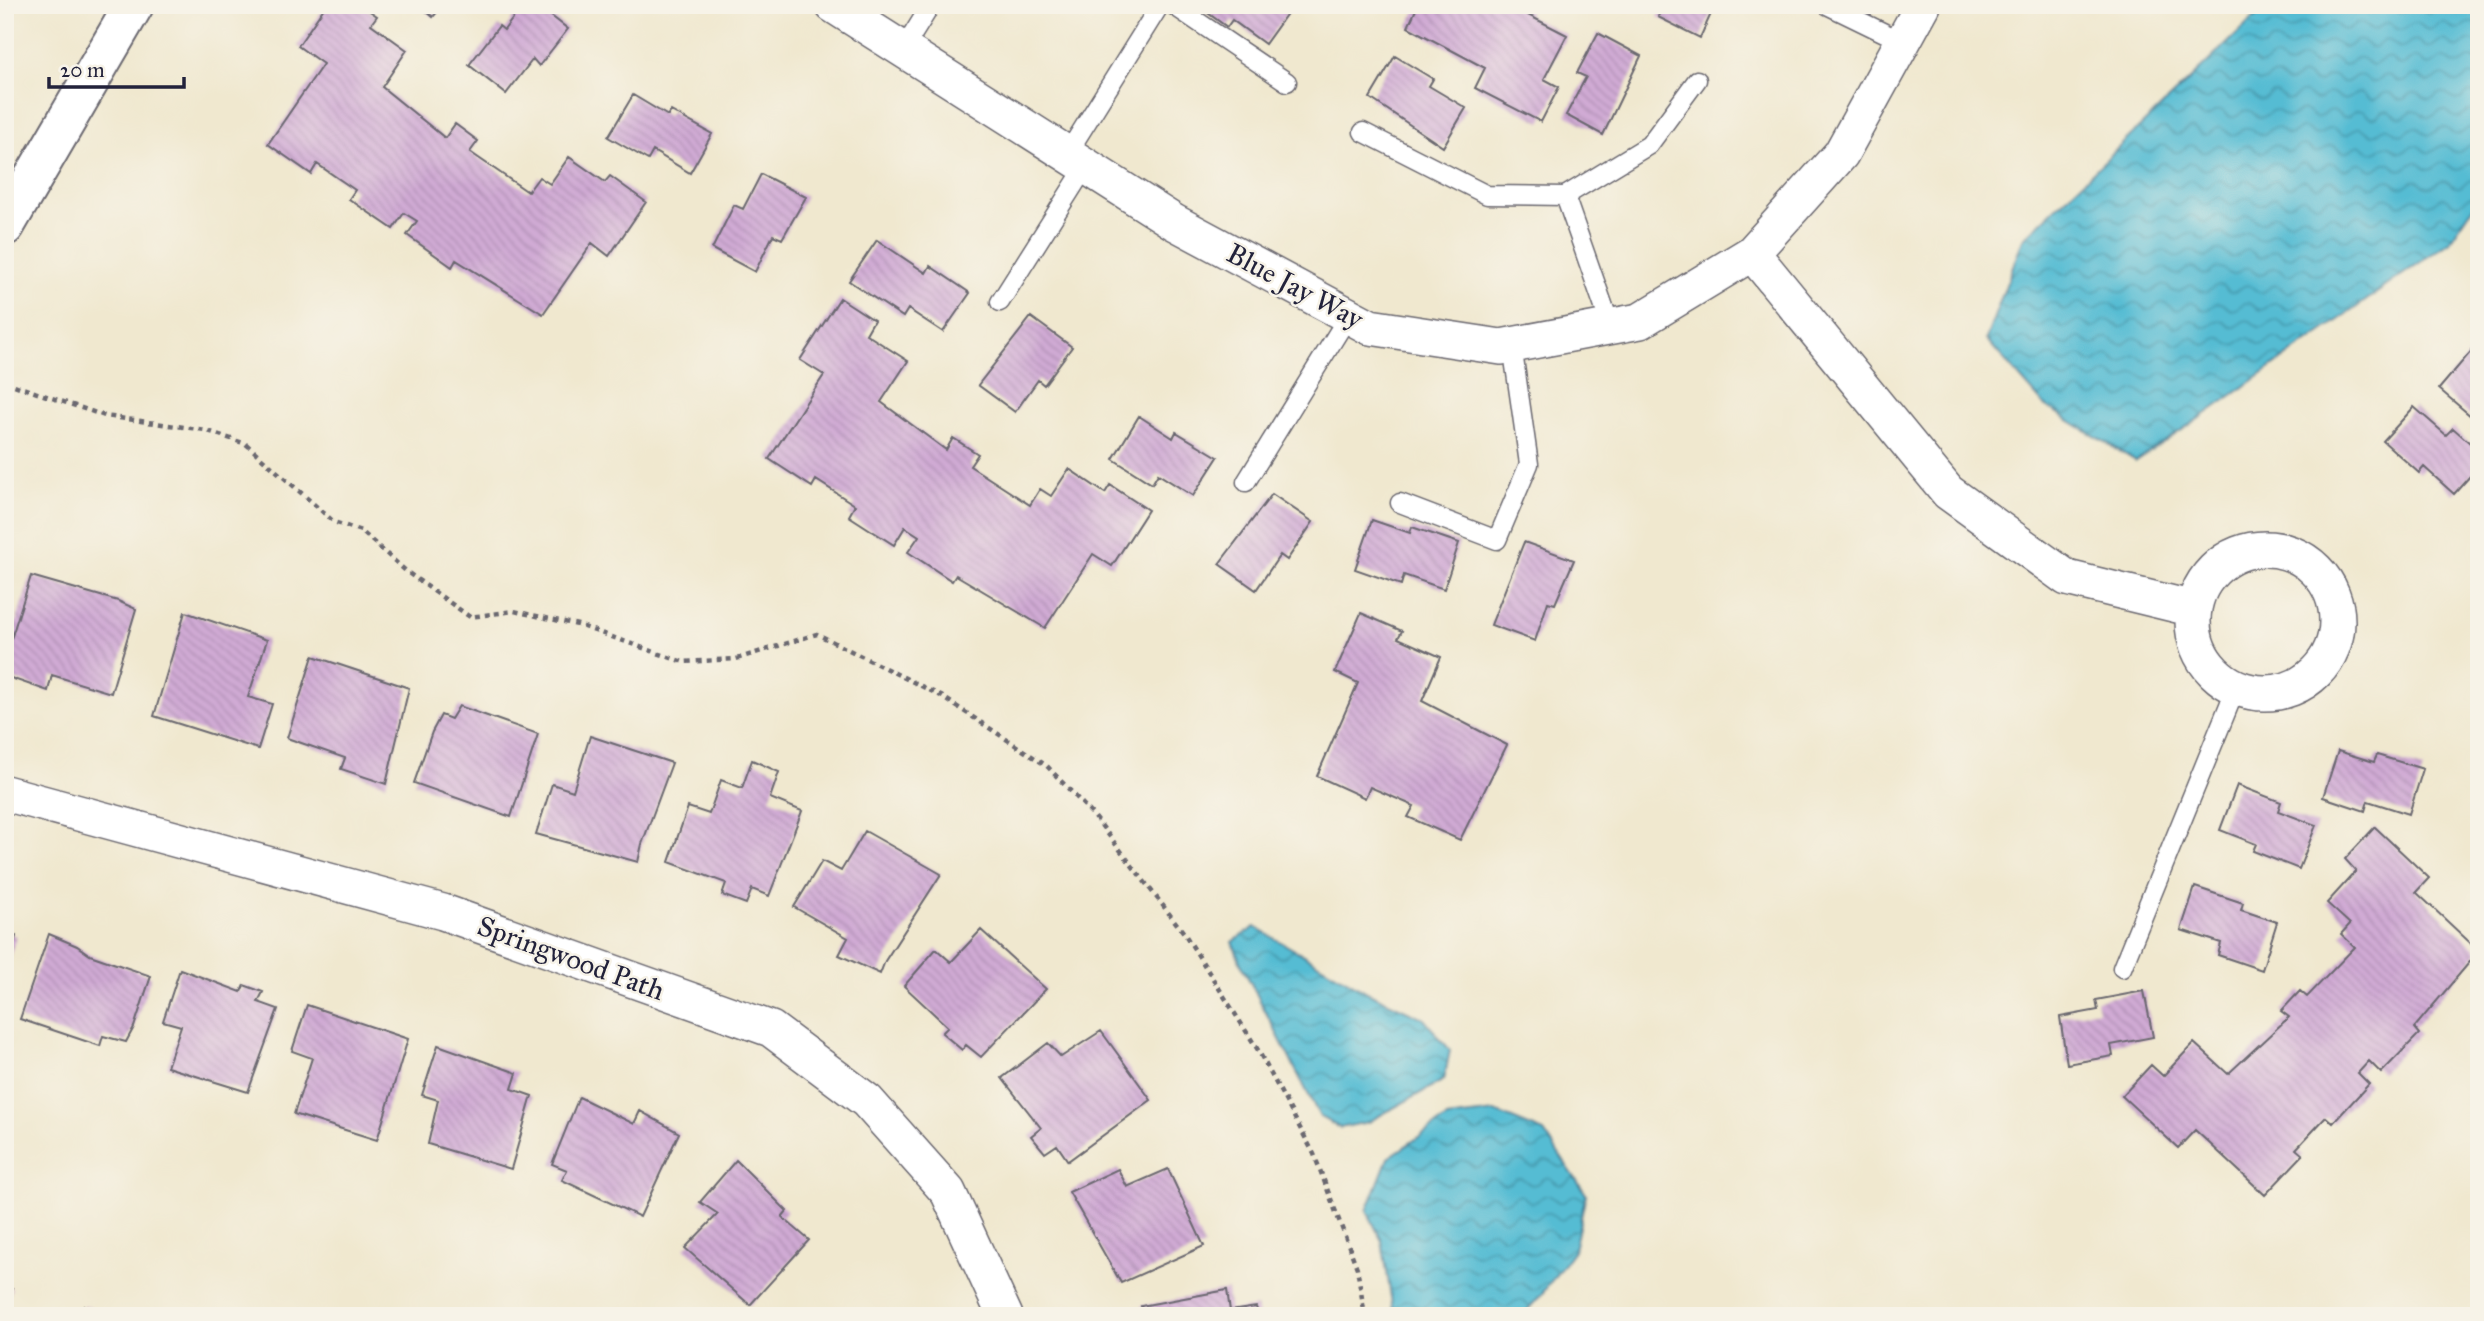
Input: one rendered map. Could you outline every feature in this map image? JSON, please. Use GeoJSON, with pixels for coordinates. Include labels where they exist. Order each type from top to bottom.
{"type":"FeatureCollection","features":[{"type":"Feature","properties":{"kind":"street"},"geometry":{"type":"LineString","coordinates":[[5,226],[134,5]]}},
{"type":"Feature","properties":{"kind":"street","name":"Blue Jay Way"},"geometry":{"type":"LineString","coordinates":[[833,5],[1174,222],[1370,327],[1501,347],[1640,321],[1752,253],[1841,153],[1923,5]]}},
{"type":"Feature","properties":{"kind":"street"},"geometry":{"type":"LineString","coordinates":[[1752,253],[1948,492],[2067,578],[2193,609]]}},
{"type":"Feature","properties":{"kind":"street"},"geometry":{"type":"LineString","coordinates":[[2259,549],[2283,551],[2305,561],[2322,577],[2334,598],[2338,621],[2334,645],[2322,666],[2305,682],[2283,692],[2259,694],[2236,688],[2216,675],[2201,656],[2193,633],[2193,609],[2201,587],[2217,568],[2236,555],[2259,549]]}},
{"type":"Feature","properties":{"kind":"street","name":"Springwood Path"},"geometry":{"type":"LineString","coordinates":[[5,793],[443,912],[771,1029],[867,1101],[948,1192],[1005,1316]]}},
{"type":"Feature","properties":{"kind":"lane"},"geometry":{"type":"LineString","coordinates":[[903,50],[931,5]]}},
{"type":"Feature","properties":{"kind":"lane"},"geometry":{"type":"LineString","coordinates":[[1000,302],[1160,5]]}},
{"type":"Feature","properties":{"kind":"lane"},"geometry":{"type":"LineString","coordinates":[[1173,5],[1287,82]]}},
{"type":"Feature","properties":{"kind":"lane"},"geometry":{"type":"LineString","coordinates":[[1827,5],[1903,43]]}},
{"type":"Feature","properties":{"kind":"lane"},"geometry":{"type":"LineString","coordinates":[[1363,132],[1487,195],[1565,196],[1649,145],[1698,80]]}},
{"type":"Feature","properties":{"kind":"lane"},"geometry":{"type":"LineString","coordinates":[[1565,196],[1611,327]]}},
{"type":"Feature","properties":{"kind":"lane"},"geometry":{"type":"LineString","coordinates":[[1245,482],[1349,315]]}},
{"type":"Feature","properties":{"kind":"lane"},"geometry":{"type":"LineString","coordinates":[[1399,503],[1497,540],[1529,464],[1512,345]]}},
{"type":"Feature","properties":{"kind":"lane"},"geometry":{"type":"LineString","coordinates":[[2122,968],[2236,688]]}},
{"type":"Feature","properties":{"kind":"path"},"geometry":{"type":"LineString","coordinates":[[5,382],[106,416],[205,430],[246,444],[334,522],[361,531],[407,572],[470,617],[514,611],[527,613],[578,625],[683,662],[736,659],[817,634],[941,696],[1047,766],[1094,816],[1184,933],[1258,1050],[1314,1154],[1357,1268],[1365,1316]]}},
{"type":"Feature","properties":{"kind":"water"},"geometry":{"type":"Polygon","coordinates":[[[2273,5],[2463,5],[2479,13],[2479,198],[2450,241],[2136,461],[2044,405],[1986,339],[2023,239],[2261,11],[2273,5]]]}},
{"type":"Feature","properties":{"kind":"water"},"geometry":{"type":"Polygon","coordinates":[[[1255,927],[1369,993],[1423,1018],[1450,1050],[1444,1080],[1368,1122],[1340,1128],[1320,1117],[1240,962],[1233,942],[1255,927]]]}},
{"type":"Feature","properties":{"kind":"water"},"geometry":{"type":"Polygon","coordinates":[[[1495,1112],[1544,1132],[1586,1194],[1574,1250],[1522,1316],[1394,1316],[1382,1241],[1367,1211],[1388,1158],[1447,1118],[1495,1112]]]}},
{"type":"Feature","properties":{"kind":"building"},"geometry":{"type":"Polygon","coordinates":[[[326,5],[361,5],[377,16],[371,24],[407,50],[382,87],[445,138],[455,124],[478,141],[470,152],[528,192],[539,177],[550,184],[569,157],[605,182],[610,176],[646,202],[609,256],[592,243],[543,314],[456,260],[452,267],[407,235],[417,221],[404,213],[393,229],[349,199],[355,190],[317,164],[311,174],[268,144],[323,64],[298,46],[326,5]]]}},
{"type":"Feature","properties":{"kind":"building"},"geometry":{"type":"Polygon","coordinates":[[[419,5],[443,5],[433,17],[419,5]]]}},
{"type":"Feature","properties":{"kind":"building"},"geometry":{"type":"Polygon","coordinates":[[[523,5],[537,5],[568,29],[539,66],[533,59],[506,94],[469,65],[499,26],[504,30],[523,5]]]}},
{"type":"Feature","properties":{"kind":"building"},"geometry":{"type":"Polygon","coordinates":[[[1197,5],[1293,5],[1265,44],[1232,20],[1227,27],[1197,5]]]}},
{"type":"Feature","properties":{"kind":"building"},"geometry":{"type":"Polygon","coordinates":[[[1418,5],[1533,5],[1528,15],[1567,35],[1544,79],[1559,87],[1541,122],[1475,88],[1485,68],[1408,27],[1418,5]]]}},
{"type":"Feature","properties":{"kind":"building"},"geometry":{"type":"Polygon","coordinates":[[[1662,5],[1715,5],[1700,38],[1658,17],[1662,5]]]}},
{"type":"Feature","properties":{"kind":"building"},"geometry":{"type":"Polygon","coordinates":[[[1598,33],[1641,56],[1603,135],[1566,115],[1586,77],[1577,73],[1598,33]]]}},
{"type":"Feature","properties":{"kind":"building"},"geometry":{"type":"Polygon","coordinates":[[[1395,56],[1433,79],[1429,86],[1466,108],[1443,147],[1370,98],[1395,56]]]}},
{"type":"Feature","properties":{"kind":"building"},"geometry":{"type":"Polygon","coordinates":[[[633,95],[668,116],[671,111],[712,134],[690,173],[653,151],[648,160],[608,137],[633,95]]]}},
{"type":"Feature","properties":{"kind":"building"},"geometry":{"type":"Polygon","coordinates":[[[761,174],[806,197],[782,239],[773,235],[755,272],[712,249],[734,205],[743,209],[761,174]]]}},
{"type":"Feature","properties":{"kind":"building"},"geometry":{"type":"Polygon","coordinates":[[[877,240],[926,273],[930,266],[970,293],[943,332],[908,309],[903,317],[849,281],[877,240]]]}},
{"type":"Feature","properties":{"kind":"building"},"geometry":{"type":"Polygon","coordinates":[[[840,298],[874,320],[866,334],[908,361],[881,402],[946,450],[953,438],[978,454],[970,466],[1030,505],[1040,489],[1051,496],[1069,469],[1105,493],[1110,485],[1148,510],[1112,566],[1093,554],[1045,628],[956,575],[952,581],[908,552],[919,536],[905,527],[894,545],[849,516],[855,505],[816,480],[812,487],[769,459],[824,375],[800,360],[840,298]]]}},
{"type":"Feature","properties":{"kind":"building"},"geometry":{"type":"Polygon","coordinates":[[[1031,317],[1072,347],[1044,385],[1038,380],[1015,412],[978,385],[1031,317]]]}},
{"type":"Feature","properties":{"kind":"building"},"geometry":{"type":"Polygon","coordinates":[[[2479,342],[2479,408],[2472,417],[2439,389],[2479,342]]]}},
{"type":"Feature","properties":{"kind":"building"},"geometry":{"type":"Polygon","coordinates":[[[2414,407],[2446,435],[2453,428],[2479,451],[2479,466],[2454,494],[2424,467],[2419,473],[2383,441],[2414,407]]]}},
{"type":"Feature","properties":{"kind":"building"},"geometry":{"type":"Polygon","coordinates":[[[1139,416],[1173,438],[1176,432],[1218,457],[1193,496],[1158,474],[1152,484],[1113,459],[1139,416]]]}},
{"type":"Feature","properties":{"kind":"building"},"geometry":{"type":"Polygon","coordinates":[[[1272,494],[1313,522],[1287,560],[1280,555],[1256,590],[1219,564],[1272,494]]]}},
{"type":"Feature","properties":{"kind":"building"},"geometry":{"type":"Polygon","coordinates":[[[1372,520],[1410,533],[1412,527],[1459,543],[1444,589],[1404,575],[1401,585],[1355,569],[1372,520]]]}},
{"type":"Feature","properties":{"kind":"building"},"geometry":{"type":"Polygon","coordinates":[[[1524,542],[1574,560],[1555,604],[1548,602],[1535,641],[1491,625],[1524,542]]]}},
{"type":"Feature","properties":{"kind":"building"},"geometry":{"type":"Polygon","coordinates":[[[31,576],[118,601],[136,609],[111,693],[52,675],[48,691],[5,676],[5,658],[31,576]]]}},
{"type":"Feature","properties":{"kind":"building"},"geometry":{"type":"Polygon","coordinates":[[[185,612],[267,640],[248,697],[272,704],[258,749],[154,716],[185,612]]]}},
{"type":"Feature","properties":{"kind":"building"},"geometry":{"type":"Polygon","coordinates":[[[1361,613],[1402,631],[1398,638],[1441,657],[1422,701],[1507,745],[1460,840],[1408,817],[1414,806],[1370,787],[1365,798],[1317,776],[1358,683],[1335,672],[1361,613]]]}},
{"type":"Feature","properties":{"kind":"building"},"geometry":{"type":"Polygon","coordinates":[[[313,656],[409,688],[386,784],[341,769],[345,758],[287,738],[313,656]]]}},
{"type":"Feature","properties":{"kind":"building"},"geometry":{"type":"Polygon","coordinates":[[[459,706],[538,734],[511,817],[414,783],[441,715],[451,719],[459,706]]]}},
{"type":"Feature","properties":{"kind":"building"},"geometry":{"type":"Polygon","coordinates":[[[590,736],[672,763],[638,862],[536,834],[552,784],[573,791],[590,736]]]}},
{"type":"Feature","properties":{"kind":"building"},"geometry":{"type":"Polygon","coordinates":[[[2338,751],[2374,762],[2377,755],[2423,769],[2409,814],[2368,801],[2365,811],[2323,797],[2338,751]]]}},
{"type":"Feature","properties":{"kind":"building"},"geometry":{"type":"Polygon","coordinates":[[[752,760],[779,772],[770,798],[802,811],[769,896],[752,889],[746,904],[722,895],[726,883],[669,862],[688,807],[709,814],[721,780],[742,788],[752,760]]]}},
{"type":"Feature","properties":{"kind":"building"},"geometry":{"type":"Polygon","coordinates":[[[2237,785],[2281,802],[2278,811],[2316,825],[2299,869],[2253,851],[2256,844],[2220,830],[2237,785]]]}},
{"type":"Feature","properties":{"kind":"building"},"geometry":{"type":"Polygon","coordinates":[[[2375,827],[2429,878],[2416,892],[2479,951],[2414,1028],[2419,1034],[2381,1073],[2369,1061],[2358,1073],[2369,1084],[2333,1123],[2326,1117],[2296,1149],[2303,1155],[2265,1195],[2195,1130],[2178,1148],[2122,1096],[2151,1065],[2163,1076],[2194,1043],[2228,1074],[2289,1017],[2281,1011],[2300,991],[2307,997],[2355,947],[2341,934],[2350,924],[2327,903],[2356,871],[2345,859],[2375,827]]]}},
{"type":"Feature","properties":{"kind":"building"},"geometry":{"type":"Polygon","coordinates":[[[865,831],[941,874],[885,961],[880,974],[839,955],[848,938],[794,907],[822,861],[841,871],[865,831]]]}},
{"type":"Feature","properties":{"kind":"building"},"geometry":{"type":"Polygon","coordinates":[[[2195,887],[2243,903],[2241,910],[2277,922],[2262,970],[2218,955],[2221,943],[2181,930],[2195,887]]]}},
{"type":"Feature","properties":{"kind":"building"},"geometry":{"type":"Polygon","coordinates":[[[981,930],[1046,989],[981,1057],[966,1045],[962,1050],[942,1033],[948,1027],[904,986],[936,949],[951,962],[981,930]]]}},
{"type":"Feature","properties":{"kind":"building"},"geometry":{"type":"Polygon","coordinates":[[[5,932],[16,936],[6,970],[5,970],[5,932]]]}},
{"type":"Feature","properties":{"kind":"building"},"geometry":{"type":"Polygon","coordinates":[[[49,934],[90,955],[151,976],[134,1027],[126,1042],[103,1036],[100,1046],[20,1019],[49,934]]]}},
{"type":"Feature","properties":{"kind":"building"},"geometry":{"type":"Polygon","coordinates":[[[180,969],[241,992],[244,985],[263,992],[258,1002],[278,1009],[248,1092],[167,1067],[181,1026],[163,1021],[180,969]]]}},
{"type":"Feature","properties":{"kind":"building"},"geometry":{"type":"Polygon","coordinates":[[[2144,991],[2153,1037],[2111,1045],[2113,1056],[2067,1064],[2060,1017],[2098,1010],[2096,1000],[2144,991]]]}},
{"type":"Feature","properties":{"kind":"building"},"geometry":{"type":"Polygon","coordinates":[[[307,1005],[408,1039],[377,1140],[294,1114],[312,1058],[292,1051],[307,1005]]]}},
{"type":"Feature","properties":{"kind":"building"},"geometry":{"type":"Polygon","coordinates":[[[1101,1031],[1151,1100],[1068,1161],[1057,1145],[1045,1153],[1031,1136],[1041,1128],[1002,1078],[1048,1043],[1061,1057],[1101,1031]]]}},
{"type":"Feature","properties":{"kind":"building"},"geometry":{"type":"Polygon","coordinates":[[[438,1045],[517,1073],[512,1089],[532,1096],[511,1169],[428,1144],[438,1100],[422,1095],[438,1045]]]}},
{"type":"Feature","properties":{"kind":"building"},"geometry":{"type":"Polygon","coordinates":[[[579,1097],[634,1124],[640,1111],[679,1133],[640,1217],[562,1180],[567,1170],[552,1164],[579,1097]]]}},
{"type":"Feature","properties":{"kind":"building"},"geometry":{"type":"Polygon","coordinates":[[[736,1160],[787,1211],[782,1217],[809,1240],[750,1305],[685,1248],[718,1214],[700,1202],[736,1160]]]}},
{"type":"Feature","properties":{"kind":"building"},"geometry":{"type":"Polygon","coordinates":[[[1118,1169],[1127,1187],[1168,1169],[1204,1246],[1121,1283],[1069,1192],[1118,1169]]]}},
{"type":"Feature","properties":{"kind":"building"},"geometry":{"type":"Polygon","coordinates":[[[5,1287],[12,1289],[5,1304],[5,1287]]]}},
{"type":"Feature","properties":{"kind":"building"},"geometry":{"type":"Polygon","coordinates":[[[1227,1290],[1230,1311],[1256,1307],[1259,1316],[1143,1316],[1141,1306],[1227,1290]]]}},
{"type":"Feature","properties":{"kind":"building"},"geometry":{"type":"Polygon","coordinates":[[[85,1306],[112,1315],[112,1316],[81,1316],[85,1306]]]}}]}
